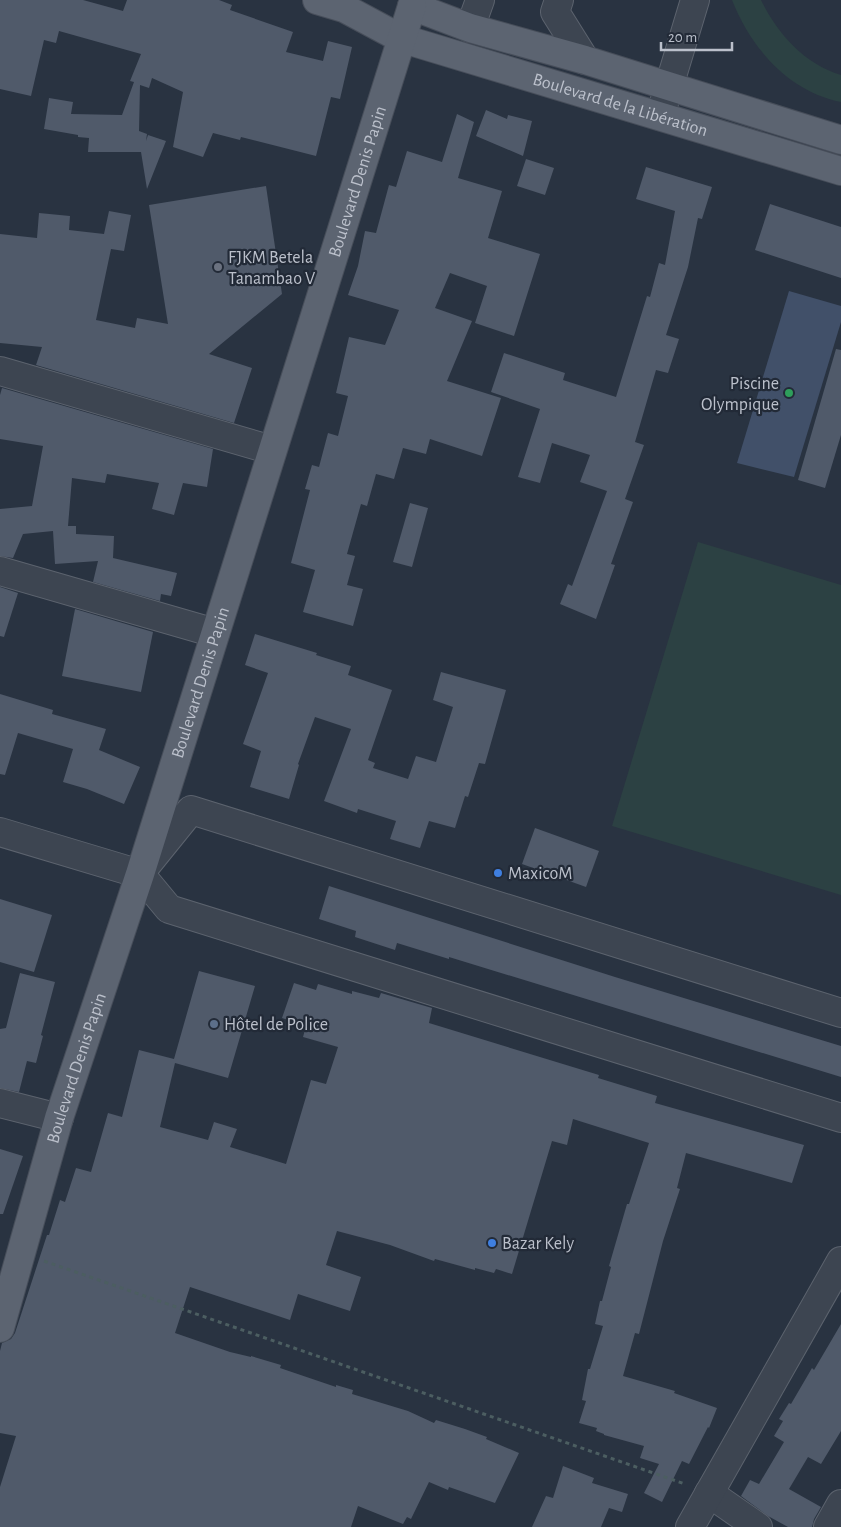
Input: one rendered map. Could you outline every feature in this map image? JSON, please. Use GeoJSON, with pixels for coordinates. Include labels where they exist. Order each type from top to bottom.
{"type":"FeatureCollection","features":[{"type":"Feature","properties":{"kind":"main road","name":"Boulevard de la Libération"},"geometry":{"type":"LineString","coordinates":[[317,0],[344,8],[400,38],[841,171]]}},
{"type":"Feature","properties":{"kind":"main road","name":"Boulevard de la Libération"},"geometry":{"type":"LineString","coordinates":[[412,3],[470,28],[585,60],[841,140]]}},
{"type":"Feature","properties":{"kind":"main road"},"geometry":{"type":"LineString","coordinates":[[360,16],[412,3]]}},
{"type":"Feature","properties":{"kind":"main road","name":"Boulevard Denis Papin"},"geometry":{"type":"LineString","coordinates":[[3,1310],[59,1118],[140,874],[412,3]]}},
{"type":"Feature","properties":{"kind":"street"},"geometry":{"type":"LineString","coordinates":[[470,28],[480,0]]}},
{"type":"Feature","properties":{"kind":"street"},"geometry":{"type":"LineString","coordinates":[[559,0],[556,12],[585,60]]}},
{"type":"Feature","properties":{"kind":"street"},"geometry":{"type":"LineString","coordinates":[[660,116],[695,0]]}},
{"type":"Feature","properties":{"kind":"street"},"geometry":{"type":"LineString","coordinates":[[0,370],[272,450]]}},
{"type":"Feature","properties":{"kind":"street"},"geometry":{"type":"LineString","coordinates":[[0,571],[215,633]]}},
{"type":"Feature","properties":{"kind":"street"},"geometry":{"type":"LineString","coordinates":[[140,874],[191,810],[841,1013]]}},
{"type":"Feature","properties":{"kind":"street"},"geometry":{"type":"LineString","coordinates":[[0,832],[140,874],[169,909],[841,1118]]}},
{"type":"Feature","properties":{"kind":"street"},"geometry":{"type":"LineString","coordinates":[[0,1103],[59,1118]]}},
{"type":"Feature","properties":{"kind":"street"},"geometry":{"type":"LineString","coordinates":[[690,1527],[841,1261]]}},
{"type":"Feature","properties":{"kind":"street"},"geometry":{"type":"LineString","coordinates":[[709,1493],[758,1527]]}},
{"type":"Feature","properties":{"kind":"street"},"geometry":{"type":"LineString","coordinates":[[828,1527],[841,1504]]}},
{"type":"Feature","properties":{"kind":"path"},"geometry":{"type":"LineString","coordinates":[[21,1253],[709,1493]]}},
{"type":"Feature","properties":{"kind":"green space"},"geometry":{"type":"Polygon","coordinates":[[[732,0],[761,0],[775,24],[793,46],[815,63],[841,75],[841,102],[804,88],[788,78],[774,65],[750,35],[732,0]]]}},
{"type":"Feature","properties":{"kind":"green space"},"geometry":{"type":"Polygon","coordinates":[[[698,542],[841,585],[841,895],[612,826],[698,542]]]}},
{"type":"Feature","properties":{"kind":"water","name":"Piscine Olympique"},"geometry":{"type":"Polygon","coordinates":[[[789,291],[841,306],[841,322],[794,477],[737,463],[789,291]]]}},
{"type":"Feature","properties":{"kind":"building"},"geometry":{"type":"Polygon","coordinates":[[[0,0],[83,0],[123,11],[127,0],[219,0],[232,5],[230,10],[293,32],[286,52],[323,61],[328,41],[352,47],[340,99],[331,97],[316,156],[241,137],[240,140],[213,133],[203,157],[173,147],[183,92],[152,78],[149,88],[140,85],[139,131],[147,134],[146,141],[148,135],[166,141],[147,189],[141,152],[88,152],[89,138],[44,129],[49,98],[73,102],[71,114],[122,115],[134,82],[130,81],[141,54],[59,31],[56,43],[44,40],[31,96],[0,89],[0,0]]]}},
{"type":"Feature","properties":{"kind":"building"},"geometry":{"type":"Polygon","coordinates":[[[486,110],[507,119],[508,115],[532,121],[523,156],[476,136],[486,110]]]}},
{"type":"Feature","properties":{"kind":"building"},"geometry":{"type":"Polygon","coordinates":[[[457,114],[474,122],[458,178],[502,191],[488,238],[540,254],[514,336],[475,323],[487,286],[450,273],[435,308],[472,321],[447,381],[501,398],[482,456],[430,439],[426,454],[403,448],[394,479],[376,474],[367,506],[361,504],[347,554],[355,556],[347,585],[363,589],[353,626],[303,612],[315,570],[291,563],[310,490],[305,489],[312,465],[319,467],[328,433],[338,436],[348,396],[336,393],[349,337],[385,345],[399,310],[348,295],[358,266],[365,231],[376,233],[389,185],[396,187],[407,151],[442,162],[457,114]]]}},
{"type":"Feature","properties":{"kind":"building"},"geometry":{"type":"Polygon","coordinates":[[[526,159],[554,168],[545,195],[517,186],[526,159]]]}},
{"type":"Feature","properties":{"kind":"building"},"geometry":{"type":"Polygon","coordinates":[[[646,167],[712,187],[702,219],[698,218],[688,267],[666,335],[679,339],[668,373],[656,370],[635,442],[644,445],[625,499],[633,502],[611,564],[615,565],[596,619],[560,604],[568,584],[572,586],[607,491],[580,482],[590,455],[552,443],[540,483],[518,477],[540,409],[491,392],[504,353],[565,373],[563,380],[616,397],[647,296],[650,297],[659,263],[665,265],[675,211],[636,199],[646,167]]]}},
{"type":"Feature","properties":{"kind":"building"},"geometry":{"type":"Polygon","coordinates":[[[266,186],[282,294],[209,354],[252,368],[234,423],[36,365],[42,347],[0,343],[0,234],[37,238],[39,213],[70,216],[69,230],[104,234],[109,211],[131,215],[124,251],[111,249],[96,320],[135,328],[137,318],[168,324],[149,205],[266,186]]]}},
{"type":"Feature","properties":{"kind":"building"},"geometry":{"type":"Polygon","coordinates":[[[770,204],[841,227],[841,278],[755,250],[770,204]]]}},
{"type":"Feature","properties":{"kind":"building"},"geometry":{"type":"Polygon","coordinates":[[[836,349],[841,350],[841,435],[825,488],[798,480],[836,349]]]}},
{"type":"Feature","properties":{"kind":"building"},"geometry":{"type":"Polygon","coordinates":[[[2,388],[213,449],[207,487],[183,483],[174,515],[152,509],[159,483],[107,474],[105,483],[72,478],[68,526],[76,526],[76,534],[114,536],[113,558],[177,573],[171,596],[161,594],[160,601],[93,582],[98,561],[55,564],[53,531],[23,534],[13,558],[0,556],[0,509],[32,506],[43,446],[0,439],[0,395],[2,388]]]}},
{"type":"Feature","properties":{"kind":"building"},"geometry":{"type":"Polygon","coordinates":[[[410,503],[428,508],[412,567],[393,562],[410,503]]]}},
{"type":"Feature","properties":{"kind":"building"},"geometry":{"type":"Polygon","coordinates":[[[0,587],[18,593],[4,637],[0,636],[0,587]]]}},
{"type":"Feature","properties":{"kind":"building"},"geometry":{"type":"Polygon","coordinates":[[[75,609],[153,632],[141,692],[62,676],[75,609]]]}},
{"type":"Feature","properties":{"kind":"building"},"geometry":{"type":"Polygon","coordinates":[[[255,634],[317,653],[316,655],[351,666],[348,675],[392,690],[368,760],[375,763],[373,768],[408,779],[416,756],[436,762],[453,707],[433,700],[441,672],[506,690],[485,764],[479,763],[468,797],[465,796],[455,828],[429,821],[420,848],[390,839],[396,821],[358,809],[357,813],[324,801],[351,729],[315,717],[298,764],[289,799],[250,787],[261,751],[243,744],[268,673],[245,665],[255,634]]]}},
{"type":"Feature","properties":{"kind":"building"},"geometry":{"type":"Polygon","coordinates":[[[0,694],[53,710],[52,714],[106,729],[99,750],[140,767],[124,804],[87,789],[63,782],[73,749],[18,733],[5,775],[0,774],[0,694]]]}},
{"type":"Feature","properties":{"kind":"building"},"geometry":{"type":"Polygon","coordinates":[[[535,828],[599,851],[586,887],[522,864],[535,828]]]}},
{"type":"Feature","properties":{"kind":"building"},"geometry":{"type":"Polygon","coordinates":[[[329,886],[615,977],[841,1046],[841,1077],[449,957],[449,959],[397,943],[395,950],[355,937],[356,931],[319,919],[329,886]]]}},
{"type":"Feature","properties":{"kind":"building"},"geometry":{"type":"Polygon","coordinates":[[[0,899],[52,915],[34,972],[0,962],[0,899]]]}},
{"type":"Feature","properties":{"kind":"building"},"geometry":{"type":"Polygon","coordinates":[[[199,971],[255,986],[228,1078],[175,1063],[160,1127],[208,1140],[214,1122],[237,1129],[230,1147],[286,1164],[311,1080],[326,1084],[338,1047],[303,1037],[306,1026],[282,1018],[294,983],[316,990],[318,984],[352,994],[352,991],[379,998],[381,993],[432,1008],[429,1023],[599,1075],[598,1078],[657,1096],[655,1103],[804,1145],[792,1183],[686,1153],[677,1188],[680,1189],[663,1241],[639,1334],[635,1333],[623,1376],[675,1391],[674,1393],[717,1408],[709,1428],[689,1464],[682,1461],[662,1502],[644,1493],[659,1464],[640,1458],[644,1446],[604,1435],[596,1431],[597,1428],[579,1423],[586,1401],[582,1400],[588,1369],[590,1369],[603,1326],[595,1324],[600,1301],[602,1301],[611,1267],[609,1266],[627,1204],[629,1204],[649,1143],[573,1119],[567,1145],[552,1141],[512,1274],[496,1269],[494,1273],[435,1259],[434,1261],[390,1245],[337,1231],[326,1265],[361,1277],[350,1311],[298,1294],[290,1320],[190,1287],[175,1333],[230,1352],[281,1365],[280,1368],[336,1387],[336,1385],[353,1390],[352,1394],[408,1411],[434,1423],[436,1420],[465,1429],[487,1437],[486,1439],[519,1453],[495,1503],[449,1487],[448,1490],[429,1482],[411,1519],[407,1517],[403,1524],[358,1506],[351,1527],[0,1527],[0,1487],[16,1436],[0,1433],[0,1351],[2,1343],[11,1339],[15,1333],[47,1235],[49,1235],[60,1200],[65,1202],[76,1168],[91,1172],[108,1113],[122,1117],[139,1050],[174,1059],[199,971]]]}},
{"type":"Feature","properties":{"kind":"building"},"geometry":{"type":"Polygon","coordinates":[[[20,973],[55,982],[41,1035],[43,1036],[36,1063],[27,1061],[19,1092],[0,1088],[0,1029],[6,1028],[20,973]]]}},
{"type":"Feature","properties":{"kind":"building"},"geometry":{"type":"Polygon","coordinates":[[[0,1149],[23,1156],[3,1214],[0,1214],[0,1149]]]}},
{"type":"Feature","properties":{"kind":"building"},"geometry":{"type":"Polygon","coordinates":[[[841,1324],[841,1431],[821,1464],[808,1457],[789,1489],[821,1507],[812,1527],[788,1527],[768,1516],[741,1496],[750,1480],[759,1484],[784,1442],[774,1436],[783,1421],[779,1419],[789,1403],[791,1404],[812,1368],[814,1370],[841,1324]]]}},
{"type":"Feature","properties":{"kind":"building"},"geometry":{"type":"Polygon","coordinates":[[[563,1466],[594,1478],[592,1483],[628,1494],[622,1512],[609,1508],[601,1527],[532,1527],[546,1496],[553,1498],[563,1466]]]}},
{"type":"Feature","properties":{"kind":"place","name":"FJKM Betela Tanambao V"},"geometry":{"type":"Point","coordinates":[218,267]}},
{"type":"Feature","properties":{"kind":"place","name":"Piscine Olympique"},"geometry":{"type":"Point","coordinates":[789,393]}},
{"type":"Feature","properties":{"kind":"place","name":"MaxicoM"},"geometry":{"type":"Point","coordinates":[498,873]}},
{"type":"Feature","properties":{"kind":"place","name":"Hôtel de Police"},"geometry":{"type":"Point","coordinates":[214,1024]}},
{"type":"Feature","properties":{"kind":"place","name":"Bazar Kely"},"geometry":{"type":"Point","coordinates":[492,1243]}}]}
